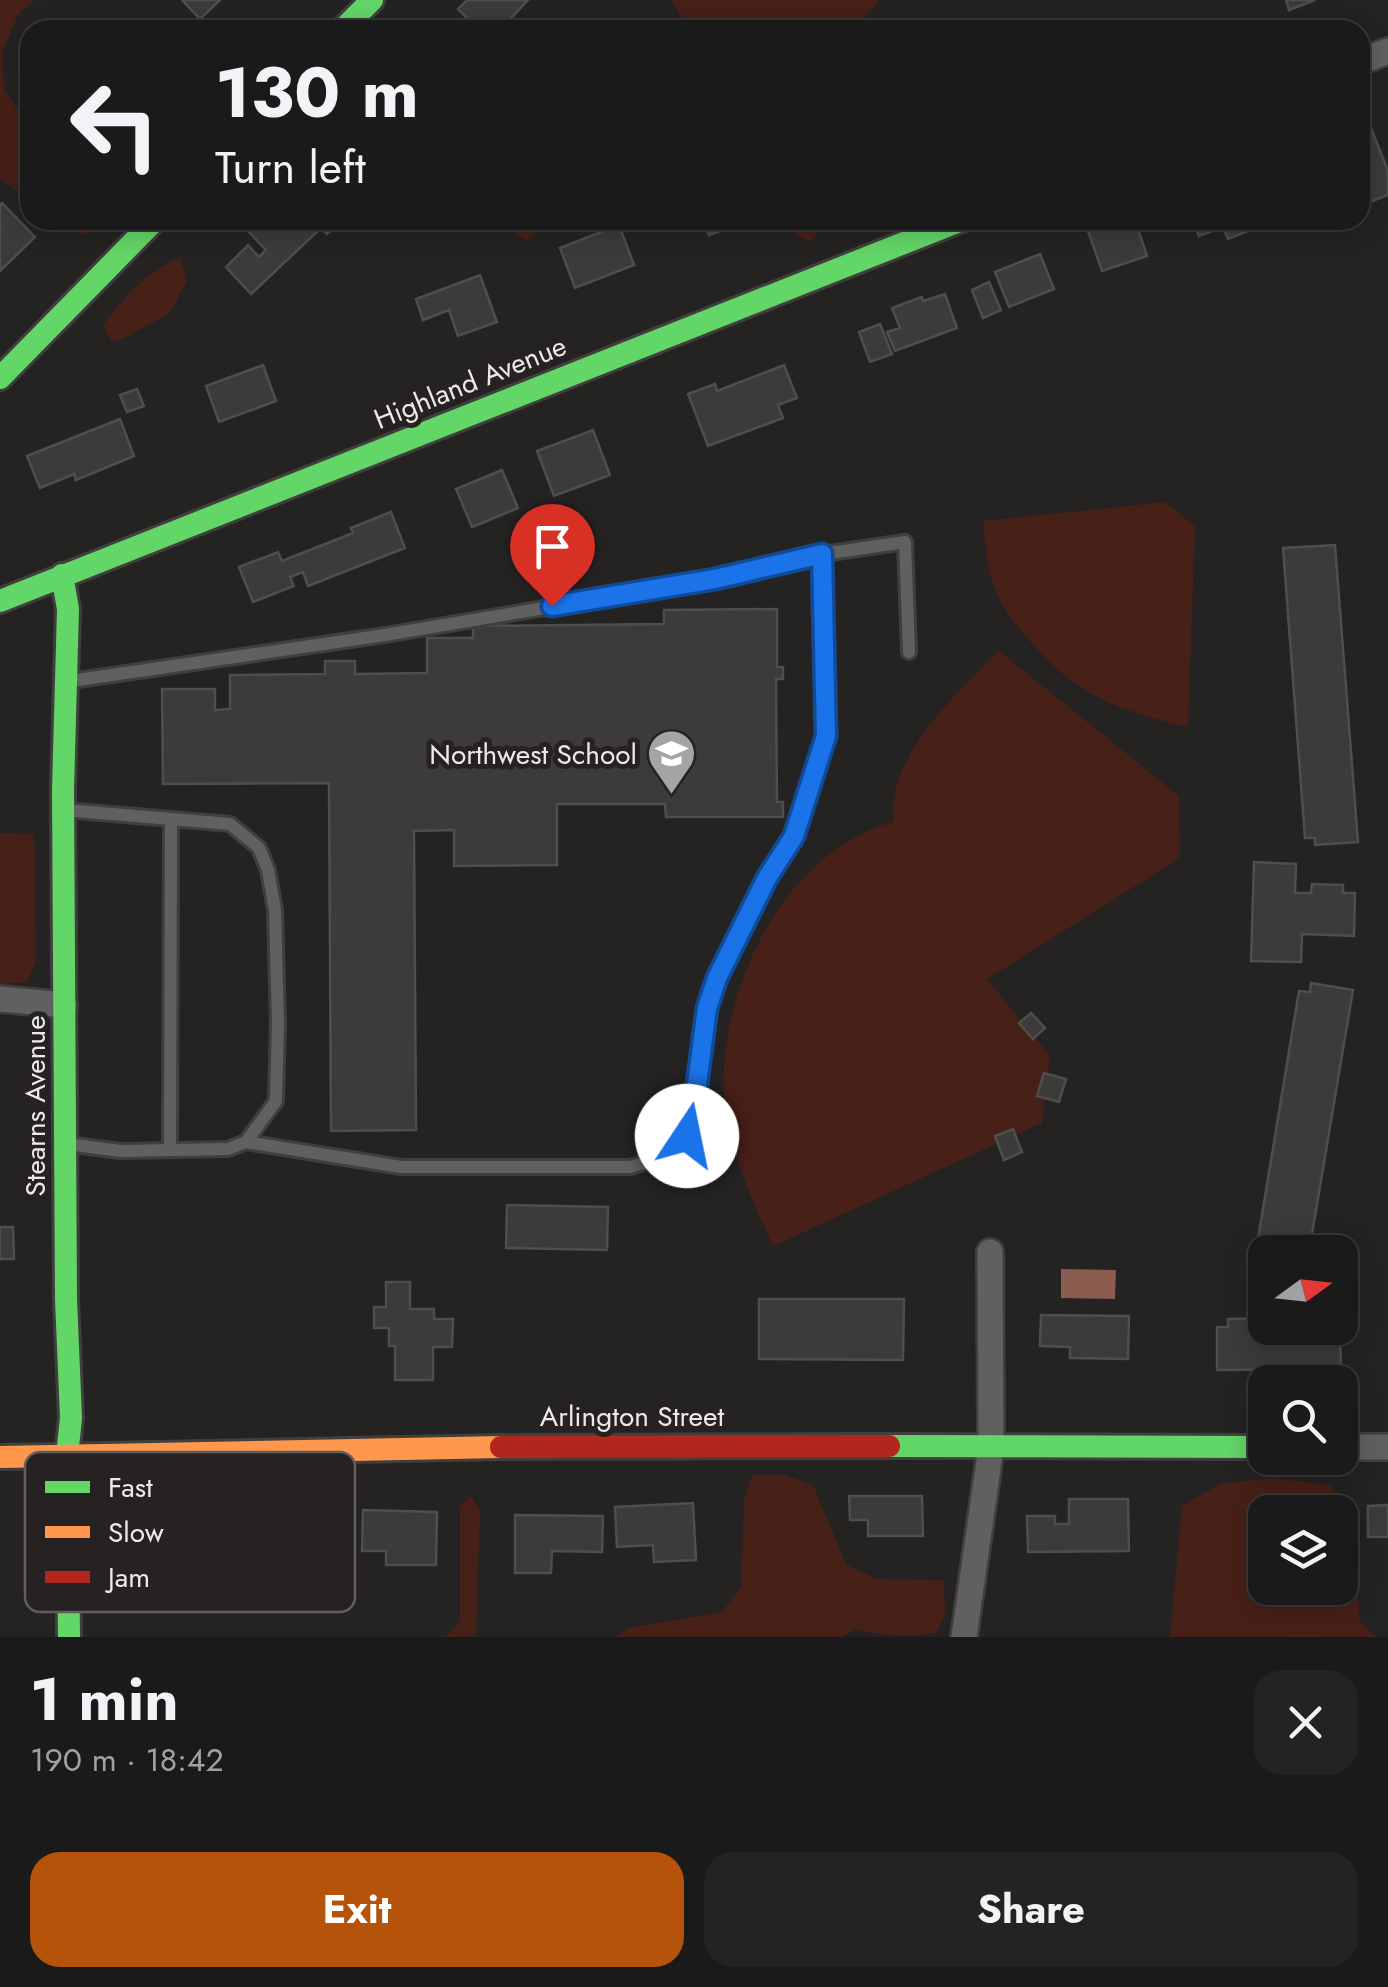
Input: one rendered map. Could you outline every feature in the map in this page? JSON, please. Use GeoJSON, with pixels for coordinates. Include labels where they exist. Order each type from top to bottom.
{"type":"FeatureCollection","features":[{"type":"Feature","properties":{"kind":"street"},"geometry":{"type":"LineString","coordinates":[[352,20],[372,0]]}},
{"type":"Feature","properties":{"kind":"street"},"geometry":{"type":"LineString","coordinates":[[0,378],[145,230]]}},
{"type":"Feature","properties":{"kind":"street","name":"Highland Avenue"},"geometry":{"type":"LineString","coordinates":[[0,601],[937,230]]}},
{"type":"Feature","properties":{"kind":"street","name":"Stearns Avenue"},"geometry":{"type":"LineString","coordinates":[[62,576],[68,609],[64,810],[70,1418],[66,1452]]}},
{"type":"Feature","properties":{"kind":"street"},"geometry":{"type":"LineString","coordinates":[[0,999],[64,1005]]}},
{"type":"Feature","properties":{"kind":"street"},"geometry":{"type":"LineString","coordinates":[[964,1637],[991,1447],[990,1252]]}},
{"type":"Feature","properties":{"kind":"street","name":"Arlington Street"},"geometry":{"type":"LineString","coordinates":[[254,1452],[536,1446],[1248,1447]]}},
{"type":"Feature","properties":{"kind":"street"},"geometry":{"type":"LineString","coordinates":[[1358,1447],[1388,1447]]}},
{"type":"Feature","properties":{"kind":"street","name":"Stearns Avenue"},"geometry":{"type":"LineString","coordinates":[[69,1612],[69,1637]]}},
{"type":"Feature","properties":{"kind":"lane"},"geometry":{"type":"LineString","coordinates":[[66,682],[622,596],[822,554],[905,542],[910,652]]}},
{"type":"Feature","properties":{"kind":"lane"},"geometry":{"type":"LineString","coordinates":[[65,1143],[120,1151],[228,1149],[246,1142],[401,1167],[630,1168],[665,1157],[687,1136],[707,1008],[717,978],[745,918],[794,836],[826,736],[822,554]]}},
{"type":"Feature","properties":{"kind":"lane"},"geometry":{"type":"LineString","coordinates":[[64,810],[230,824],[258,848],[268,870],[275,910],[276,1101],[246,1142]]}},
{"type":"Feature","properties":{"kind":"lane"},"geometry":{"type":"LineString","coordinates":[[170,819],[170,1150]]}},
{"type":"Feature","properties":{"kind":"shaded area"},"geometry":{"type":"Polygon","coordinates":[[[0,0],[33,0],[18,15],[2,52],[4,90],[20,112],[20,193],[0,179],[0,0]]]}},
{"type":"Feature","properties":{"kind":"shaded area"},"geometry":{"type":"Polygon","coordinates":[[[671,0],[879,0],[862,20],[682,20],[671,0]]]}},
{"type":"Feature","properties":{"kind":"shaded area"},"geometry":{"type":"Polygon","coordinates":[[[513,230],[538,230],[529,241],[513,230]]]}},
{"type":"Feature","properties":{"kind":"shaded area"},"geometry":{"type":"Polygon","coordinates":[[[790,230],[820,231],[811,242],[790,230]]]}},
{"type":"Feature","properties":{"kind":"shaded area"},"geometry":{"type":"Polygon","coordinates":[[[180,258],[187,280],[170,313],[112,342],[103,325],[111,315],[147,277],[180,258]]]}},
{"type":"Feature","properties":{"kind":"shaded area"},"geometry":{"type":"Polygon","coordinates":[[[1165,502],[1195,526],[1188,727],[1142,715],[1101,698],[1046,659],[998,596],[989,569],[983,521],[1165,502]]]}},
{"type":"Feature","properties":{"kind":"shaded area"},"geometry":{"type":"Polygon","coordinates":[[[998,650],[1179,796],[1180,858],[987,979],[1050,1056],[1042,1123],[773,1246],[735,1153],[724,1094],[725,1054],[746,970],[790,893],[820,862],[854,837],[893,822],[894,796],[913,749],[945,707],[998,650]]]}},
{"type":"Feature","properties":{"kind":"shaded area"},"geometry":{"type":"Polygon","coordinates":[[[0,833],[34,834],[36,961],[27,982],[0,984],[0,833]]]}},
{"type":"Feature","properties":{"kind":"shaded area"},"geometry":{"type":"Polygon","coordinates":[[[1061,1269],[1116,1270],[1115,1299],[1061,1298],[1061,1269]]]}},
{"type":"Feature","properties":{"kind":"shaded area"},"geometry":{"type":"Polygon","coordinates":[[[752,1475],[785,1475],[813,1485],[846,1564],[877,1579],[943,1580],[946,1613],[936,1633],[896,1635],[856,1629],[841,1637],[617,1637],[629,1628],[722,1612],[741,1587],[744,1500],[752,1475]]]}},
{"type":"Feature","properties":{"kind":"shaded area"},"geometry":{"type":"Polygon","coordinates":[[[1273,1478],[1330,1485],[1336,1495],[1248,1495],[1248,1605],[1358,1605],[1358,1596],[1360,1621],[1375,1637],[1170,1637],[1182,1506],[1220,1484],[1273,1478]]]}},
{"type":"Feature","properties":{"kind":"shaded area"},"geometry":{"type":"Polygon","coordinates":[[[470,1496],[480,1510],[476,1637],[445,1637],[460,1622],[460,1507],[470,1496]]]}},
{"type":"Feature","properties":{"kind":"building"},"geometry":{"type":"Polygon","coordinates":[[[182,0],[220,0],[200,19],[182,0]]]}},
{"type":"Feature","properties":{"kind":"building"},"geometry":{"type":"Polygon","coordinates":[[[467,0],[528,0],[509,20],[465,20],[458,9],[467,0]]]}},
{"type":"Feature","properties":{"kind":"building"},"geometry":{"type":"Polygon","coordinates":[[[1286,0],[1315,0],[1289,10],[1286,0]]]}},
{"type":"Feature","properties":{"kind":"building"},"geometry":{"type":"Polygon","coordinates":[[[1370,126],[1388,171],[1388,195],[1370,202],[1370,126]]]}},
{"type":"Feature","properties":{"kind":"building"},"geometry":{"type":"Polygon","coordinates":[[[0,205],[20,222],[20,230],[28,230],[35,237],[0,271],[0,205]]]}},
{"type":"Feature","properties":{"kind":"building"},"geometry":{"type":"Polygon","coordinates":[[[319,230],[251,294],[226,267],[248,245],[259,257],[266,250],[248,231],[319,230]]]}},
{"type":"Feature","properties":{"kind":"building"},"geometry":{"type":"Polygon","coordinates":[[[606,230],[621,230],[634,265],[575,288],[560,248],[606,230]]]}},
{"type":"Feature","properties":{"kind":"building"},"geometry":{"type":"Polygon","coordinates":[[[1088,230],[1138,230],[1147,256],[1102,271],[1088,230]]]}},
{"type":"Feature","properties":{"kind":"building"},"geometry":{"type":"Polygon","coordinates":[[[1224,230],[1250,230],[1228,239],[1224,230]]]}},
{"type":"Feature","properties":{"kind":"building"},"geometry":{"type":"Polygon","coordinates":[[[1040,254],[1054,289],[1009,307],[995,272],[1040,254]]]}},
{"type":"Feature","properties":{"kind":"building"},"geometry":{"type":"Polygon","coordinates":[[[480,275],[497,322],[458,336],[449,310],[423,320],[416,299],[480,275]]]}},
{"type":"Feature","properties":{"kind":"building"},"geometry":{"type":"Polygon","coordinates":[[[989,282],[1001,310],[983,318],[972,290],[989,282]]]}},
{"type":"Feature","properties":{"kind":"building"},"geometry":{"type":"Polygon","coordinates":[[[945,294],[957,328],[895,351],[887,332],[900,328],[892,308],[945,294]]]}},
{"type":"Feature","properties":{"kind":"building"},"geometry":{"type":"Polygon","coordinates":[[[880,324],[892,354],[870,362],[859,332],[880,324]]]}},
{"type":"Feature","properties":{"kind":"building"},"geometry":{"type":"Polygon","coordinates":[[[263,365],[276,401],[219,422],[206,386],[263,365]]]}},
{"type":"Feature","properties":{"kind":"building"},"geometry":{"type":"Polygon","coordinates":[[[784,365],[797,398],[778,405],[783,418],[708,446],[688,394],[715,384],[717,391],[784,365]]]}},
{"type":"Feature","properties":{"kind":"building"},"geometry":{"type":"Polygon","coordinates":[[[137,389],[144,406],[127,412],[120,395],[137,389]]]}},
{"type":"Feature","properties":{"kind":"building"},"geometry":{"type":"Polygon","coordinates":[[[120,419],[134,456],[76,480],[74,474],[40,488],[27,456],[120,419]]]}},
{"type":"Feature","properties":{"kind":"building"},"geometry":{"type":"Polygon","coordinates":[[[593,430],[610,475],[554,496],[537,451],[593,430]]]}},
{"type":"Feature","properties":{"kind":"building"},"geometry":{"type":"Polygon","coordinates":[[[502,470],[518,508],[472,527],[456,489],[502,470]]]}},
{"type":"Feature","properties":{"kind":"building"},"geometry":{"type":"Polygon","coordinates":[[[391,512],[405,548],[308,586],[303,572],[290,577],[294,586],[253,602],[239,567],[278,552],[282,561],[353,533],[351,528],[391,512]]]}},
{"type":"Feature","properties":{"kind":"building"},"geometry":{"type":"Polygon","coordinates":[[[1335,545],[1358,842],[1315,845],[1315,838],[1305,838],[1283,548],[1335,545]]]}},
{"type":"Feature","properties":{"kind":"building"},"geometry":{"type":"Polygon","coordinates":[[[777,609],[777,667],[783,667],[783,679],[776,679],[777,802],[783,802],[783,817],[666,817],[665,804],[557,804],[557,865],[454,866],[454,830],[414,831],[416,1130],[331,1131],[329,783],[163,784],[162,689],[215,689],[215,710],[230,709],[230,675],[325,674],[325,661],[355,661],[355,674],[427,673],[427,638],[473,638],[473,626],[664,624],[664,610],[777,609]]]}},
{"type":"Feature","properties":{"kind":"building"},"geometry":{"type":"Polygon","coordinates":[[[1254,862],[1296,864],[1295,893],[1311,893],[1312,884],[1343,885],[1343,893],[1355,893],[1354,936],[1302,934],[1301,962],[1251,961],[1254,862]]]}},
{"type":"Feature","properties":{"kind":"building"},"geometry":{"type":"Polygon","coordinates":[[[1311,983],[1353,990],[1312,1235],[1259,1235],[1299,991],[1310,992],[1311,983]]]}},
{"type":"Feature","properties":{"kind":"building"},"geometry":{"type":"Polygon","coordinates":[[[1031,1013],[1045,1028],[1033,1039],[1019,1023],[1031,1013]]]}},
{"type":"Feature","properties":{"kind":"building"},"geometry":{"type":"Polygon","coordinates":[[[1044,1073],[1066,1079],[1059,1102],[1037,1096],[1044,1073]]]}},
{"type":"Feature","properties":{"kind":"building"},"geometry":{"type":"Polygon","coordinates":[[[1013,1129],[1022,1152],[1004,1160],[995,1136],[1013,1129]]]}},
{"type":"Feature","properties":{"kind":"building"},"geometry":{"type":"Polygon","coordinates":[[[507,1205],[608,1207],[607,1250],[506,1248],[507,1205]]]}},
{"type":"Feature","properties":{"kind":"building"},"geometry":{"type":"Polygon","coordinates":[[[0,1227],[13,1227],[14,1259],[0,1259],[0,1227]]]}},
{"type":"Feature","properties":{"kind":"building"},"geometry":{"type":"Polygon","coordinates":[[[386,1282],[410,1282],[410,1309],[434,1309],[434,1319],[453,1319],[452,1347],[433,1347],[433,1380],[395,1380],[395,1346],[389,1346],[389,1328],[374,1328],[374,1307],[386,1307],[386,1282]]]}},
{"type":"Feature","properties":{"kind":"building"},"geometry":{"type":"Polygon","coordinates":[[[759,1299],[904,1299],[903,1360],[759,1359],[759,1299]]]}},
{"type":"Feature","properties":{"kind":"building"},"geometry":{"type":"Polygon","coordinates":[[[1041,1315],[1129,1316],[1128,1359],[1070,1358],[1070,1347],[1040,1346],[1041,1315]]]}},
{"type":"Feature","properties":{"kind":"building"},"geometry":{"type":"Polygon","coordinates":[[[1248,1318],[1248,1345],[1340,1345],[1341,1365],[1248,1365],[1248,1370],[1217,1370],[1217,1327],[1228,1327],[1228,1319],[1248,1318]]]}},
{"type":"Feature","properties":{"kind":"building"},"geometry":{"type":"Polygon","coordinates":[[[849,1496],[922,1496],[923,1536],[868,1536],[868,1520],[850,1520],[849,1496]]]}},
{"type":"Feature","properties":{"kind":"building"},"geometry":{"type":"Polygon","coordinates":[[[1069,1499],[1128,1499],[1129,1551],[1028,1552],[1027,1516],[1055,1516],[1055,1524],[1069,1524],[1069,1499]]]}},
{"type":"Feature","properties":{"kind":"building"},"geometry":{"type":"Polygon","coordinates":[[[693,1503],[696,1560],[654,1562],[653,1545],[617,1547],[615,1507],[693,1503]]]}},
{"type":"Feature","properties":{"kind":"building"},"geometry":{"type":"Polygon","coordinates":[[[1388,1505],[1388,1537],[1368,1537],[1368,1506],[1388,1505]]]}},
{"type":"Feature","properties":{"kind":"building"},"geometry":{"type":"Polygon","coordinates":[[[363,1510],[437,1512],[436,1565],[386,1565],[386,1551],[362,1551],[363,1510]]]}},
{"type":"Feature","properties":{"kind":"building"},"geometry":{"type":"Polygon","coordinates":[[[515,1515],[603,1516],[602,1552],[552,1551],[551,1573],[515,1573],[515,1515]]]}},
{"type":"Feature","properties":{"kind":"traffic: fast"},"geometry":{"type":"LineString","coordinates":[[352,20],[372,0]]}},
{"type":"Feature","properties":{"kind":"traffic: fast"},"geometry":{"type":"LineString","coordinates":[[0,378],[145,230]]}},
{"type":"Feature","properties":{"kind":"traffic: fast"},"geometry":{"type":"LineString","coordinates":[[0,601],[937,230]]}},
{"type":"Feature","properties":{"kind":"traffic: fast"},"geometry":{"type":"LineString","coordinates":[[62,575],[68,609],[63,790],[66,1299],[71,1418],[67,1452]]}},
{"type":"Feature","properties":{"kind":"traffic: fast"},"geometry":{"type":"LineString","coordinates":[[889,1446],[1248,1447]]}},
{"type":"Feature","properties":{"kind":"traffic: fast"},"geometry":{"type":"LineString","coordinates":[[69,1612],[69,1637]]}},
{"type":"Feature","properties":{"kind":"traffic: slow"},"geometry":{"type":"LineString","coordinates":[[250,1452],[501,1447]]}},
{"type":"Feature","properties":{"kind":"traffic: slow"},"geometry":{"type":"LineString","coordinates":[[0,1457],[25,1457]]}},
{"type":"Feature","properties":{"kind":"traffic: jam"},"geometry":{"type":"LineString","coordinates":[[501,1447],[889,1446]]}},
{"type":"Feature","properties":{"kind":"place","name":"Northwest School"},"geometry":{"type":"Point","coordinates":[672,796]}},
{"type":"Feature","properties":{"kind":"route"},"geometry":{"type":"LineString","coordinates":[[552,606],[715,579],[822,554],[826,736],[794,836],[767,878],[717,978],[707,1008],[687,1136]]}}]}
